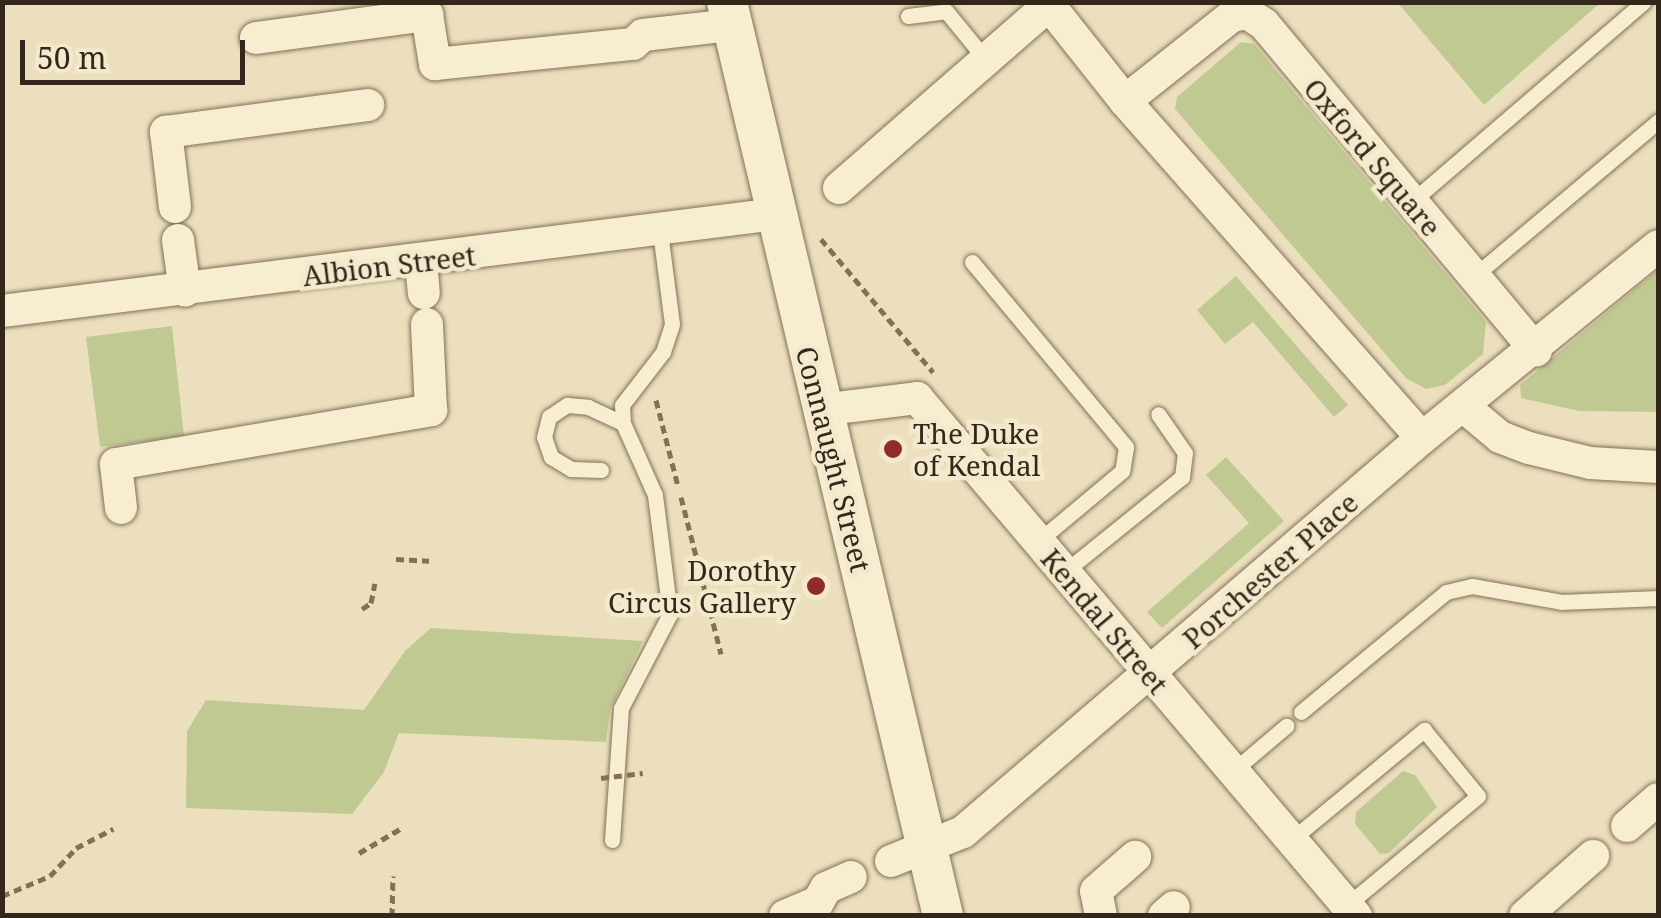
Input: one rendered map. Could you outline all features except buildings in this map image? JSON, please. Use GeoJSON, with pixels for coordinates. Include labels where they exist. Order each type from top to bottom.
{"type":"FeatureCollection","features":[{"type":"Feature","properties":{"kind":"street"},"geometry":{"type":"LineString","coordinates":[[839,188],[1051,4],[1124,100],[1422,438]]}},
{"type":"Feature","properties":{"kind":"street","name":"Oxford Square"},"geometry":{"type":"LineString","coordinates":[[1124,100],[1232,16],[1247,13],[1264,24],[1536,350]]}},
{"type":"Feature","properties":{"kind":"street"},"geometry":{"type":"LineString","coordinates":[[256,38],[427,15],[435,64],[632,44],[643,35],[729,14]]}},
{"type":"Feature","properties":{"kind":"street","name":"Connaught Street"},"geometry":{"type":"LineString","coordinates":[[729,14],[822,410],[910,854],[943,916]]}},
{"type":"Feature","properties":{"kind":"street"},"geometry":{"type":"LineString","coordinates":[[174,207],[166,132],[368,104]]}},
{"type":"Feature","properties":{"kind":"street","name":"Albion Street"},"geometry":{"type":"LineString","coordinates":[[2,311],[185,291],[424,293],[660,231],[775,214]]}},
{"type":"Feature","properties":{"kind":"street"},"geometry":{"type":"LineString","coordinates":[[178,240],[185,291]]}},
{"type":"Feature","properties":{"kind":"street"},"geometry":{"type":"LineString","coordinates":[[1658,246],[1464,406],[1500,436],[1529,448],[1590,462],[1658,467]]}},
{"type":"Feature","properties":{"kind":"street"},"geometry":{"type":"LineString","coordinates":[[121,508],[116,464],[431,410],[424,293]]}},
{"type":"Feature","properties":{"kind":"street","name":"Kendal Street"},"geometry":{"type":"LineString","coordinates":[[822,410],[917,398],[1352,912]]}},
{"type":"Feature","properties":{"kind":"street","name":"Porchester Place"},"geometry":{"type":"LineString","coordinates":[[910,854],[962,833],[1464,406]]}},
{"type":"Feature","properties":{"kind":"street"},"geometry":{"type":"LineString","coordinates":[[1627,826],[1658,799]]}},
{"type":"Feature","properties":{"kind":"street"},"geometry":{"type":"LineString","coordinates":[[1525,916],[1593,856]]}},
{"type":"Feature","properties":{"kind":"street"},"geometry":{"type":"LineString","coordinates":[[1101,916],[1096,892],[1135,857]]}},
{"type":"Feature","properties":{"kind":"street"},"geometry":{"type":"LineString","coordinates":[[785,916],[818,902],[826,888],[851,877]]}},
{"type":"Feature","properties":{"kind":"lane"},"geometry":{"type":"LineString","coordinates":[[1410,202],[1644,2]]}},
{"type":"Feature","properties":{"kind":"lane"},"geometry":{"type":"LineString","coordinates":[[908,16],[946,10],[986,60]]}},
{"type":"Feature","properties":{"kind":"lane"},"geometry":{"type":"LineString","coordinates":[[1473,277],[1658,121]]}},
{"type":"Feature","properties":{"kind":"lane"},"geometry":{"type":"LineString","coordinates":[[612,840],[621,708],[670,614],[656,495],[623,423],[622,405],[649,372],[672,324],[660,231]]}},
{"type":"Feature","properties":{"kind":"lane"},"geometry":{"type":"LineString","coordinates":[[972,262],[1126,447],[1122,471],[1038,542]]}},
{"type":"Feature","properties":{"kind":"lane"},"geometry":{"type":"LineString","coordinates":[[601,470],[571,469],[552,457],[544,437],[549,417],[578,406],[623,423]]}},
{"type":"Feature","properties":{"kind":"lane"},"geometry":{"type":"LineString","coordinates":[[1064,573],[1182,477],[1186,452],[1158,414]]}},
{"type":"Feature","properties":{"kind":"lane"},"geometry":{"type":"LineString","coordinates":[[1301,712],[1446,592],[1472,586],[1562,602],[1658,598]]}},
{"type":"Feature","properties":{"kind":"lane"},"geometry":{"type":"LineString","coordinates":[[1232,772],[1286,726]]}},
{"type":"Feature","properties":{"kind":"lane"},"geometry":{"type":"LineString","coordinates":[[1291,840],[1424,730],[1478,796],[1352,912]]}},
{"type":"Feature","properties":{"kind":"path"},"geometry":{"type":"LineString","coordinates":[[817,222],[820,237],[938,378]]}},
{"type":"Feature","properties":{"kind":"path"},"geometry":{"type":"LineString","coordinates":[[649,372],[720,654]]}},
{"type":"Feature","properties":{"kind":"path"},"geometry":{"type":"LineString","coordinates":[[396,559],[429,561]]}},
{"type":"Feature","properties":{"kind":"path"},"geometry":{"type":"LineString","coordinates":[[362,609],[371,603],[374,584]]}},
{"type":"Feature","properties":{"kind":"path"},"geometry":{"type":"LineString","coordinates":[[601,778],[643,773]]}},
{"type":"Feature","properties":{"kind":"path"},"geometry":{"type":"LineString","coordinates":[[2,896],[50,876],[76,848],[113,829]]}},
{"type":"Feature","properties":{"kind":"path"},"geometry":{"type":"LineString","coordinates":[[359,853],[400,829]]}},
{"type":"Feature","properties":{"kind":"path"},"geometry":{"type":"LineString","coordinates":[[392,916],[393,876]]}},
{"type":"Feature","properties":{"kind":"green space"},"geometry":{"type":"Polygon","coordinates":[[[1398,3],[1600,3],[1484,105],[1398,3]]]}},
{"type":"Feature","properties":{"kind":"green space"},"geometry":{"type":"Polygon","coordinates":[[[1241,42],[1254,44],[1486,322],[1483,354],[1445,385],[1426,389],[1406,378],[1175,109],[1177,97],[1241,42]]]}},
{"type":"Feature","properties":{"kind":"green space"},"geometry":{"type":"Polygon","coordinates":[[[1658,270],[1658,412],[1579,411],[1521,398],[1520,385],[1658,270]]]}},
{"type":"Feature","properties":{"kind":"green space"},"geometry":{"type":"Polygon","coordinates":[[[1236,276],[1348,405],[1334,417],[1253,322],[1225,344],[1197,310],[1236,276]]]}},
{"type":"Feature","properties":{"kind":"green space"},"geometry":{"type":"Polygon","coordinates":[[[172,326],[184,436],[100,447],[86,337],[172,326]]]}},
{"type":"Feature","properties":{"kind":"green space"},"geometry":{"type":"Polygon","coordinates":[[[1226,457],[1284,521],[1162,628],[1147,612],[1249,523],[1206,475],[1226,457]]]}},
{"type":"Feature","properties":{"kind":"green space"},"geometry":{"type":"Polygon","coordinates":[[[431,628],[643,641],[610,710],[606,742],[399,733],[384,772],[352,814],[186,808],[187,731],[206,700],[364,710],[405,651],[431,628]]]}},
{"type":"Feature","properties":{"kind":"green space"},"geometry":{"type":"Polygon","coordinates":[[[1403,771],[1415,775],[1437,807],[1389,853],[1380,854],[1355,824],[1356,812],[1403,771]]]}},
{"type":"Feature","properties":{"kind":"place","name":"The Duke of Kendal"},"geometry":{"type":"Point","coordinates":[893,449]}},
{"type":"Feature","properties":{"kind":"place","name":"Dorothy Circus Gallery"},"geometry":{"type":"Point","coordinates":[816,586]}}]}
